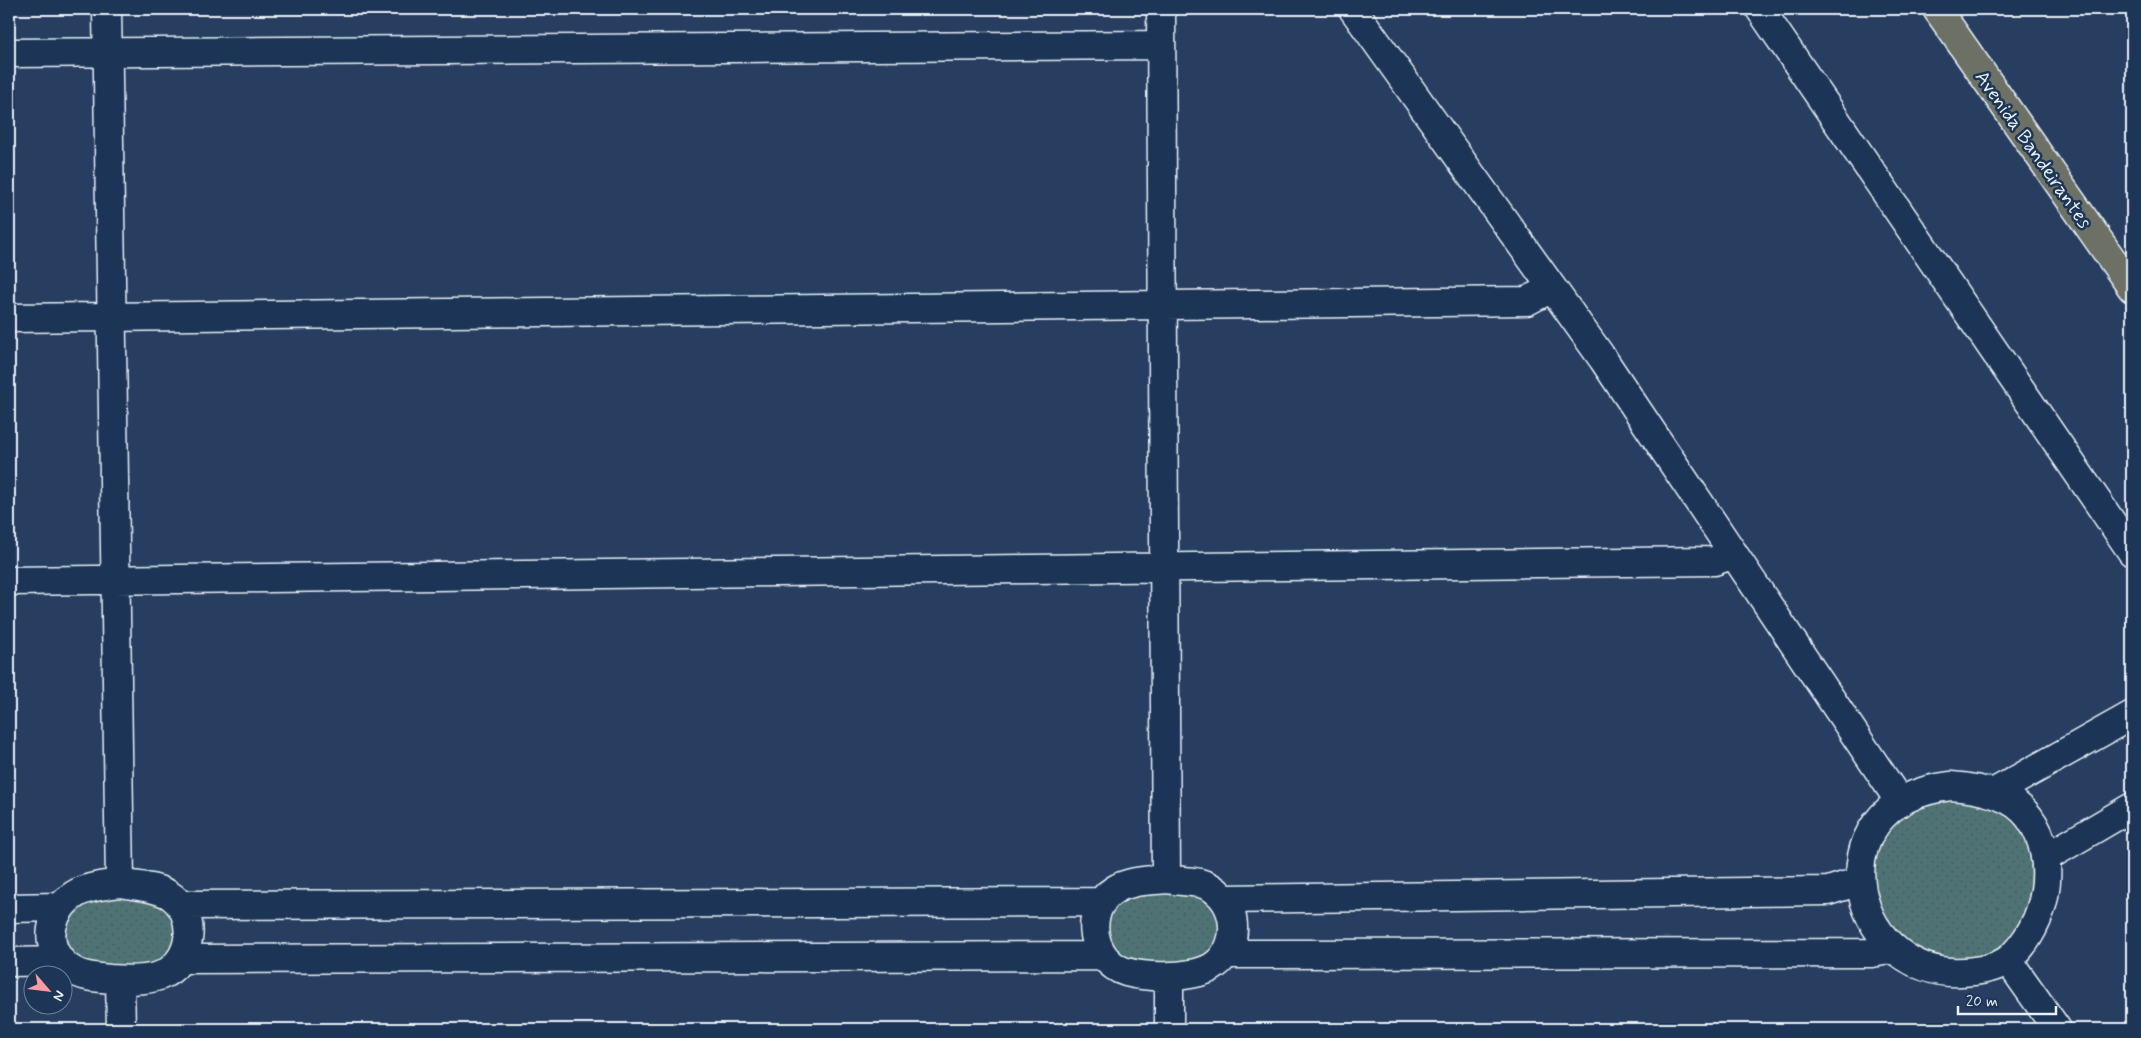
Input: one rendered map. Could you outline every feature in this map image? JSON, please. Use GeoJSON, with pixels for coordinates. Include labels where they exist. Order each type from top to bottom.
{"type":"FeatureCollection","features":[{"type":"Feature","properties":{"kind":"main road","name":"Avenida Bandeirantes"},"geometry":{"type":"LineString","coordinates":[[1937,9],[2132,288]]}},
{"type":"Feature","properties":{"kind":"street"},"geometry":{"type":"LineString","coordinates":[[107,9],[120,883]]}},
{"type":"Feature","properties":{"kind":"street"},"geometry":{"type":"LineString","coordinates":[[1161,9],[1166,879]]}},
{"type":"Feature","properties":{"kind":"street"},"geometry":{"type":"LineString","coordinates":[[1352,9],[1602,359],[1900,802]]}},
{"type":"Feature","properties":{"kind":"street"},"geometry":{"type":"LineString","coordinates":[[1760,9],[2132,552]]}},
{"type":"Feature","properties":{"kind":"street"},"geometry":{"type":"LineString","coordinates":[[9,53],[1161,45]]}},
{"type":"Feature","properties":{"kind":"street"},"geometry":{"type":"LineString","coordinates":[[9,318],[1527,301],[1552,288]]}},
{"type":"Feature","properties":{"kind":"street"},"geometry":{"type":"LineString","coordinates":[[9,581],[1714,561],[1734,554]]}},
{"type":"Feature","properties":{"kind":"street"},"geometry":{"type":"LineString","coordinates":[[1994,793],[2132,715]]}},
{"type":"Feature","properties":{"kind":"street"},"geometry":{"type":"LineString","coordinates":[[1951,786],[1994,793],[2012,803],[2029,817],[2039,837],[2045,858],[2046,880],[2043,903],[2035,924],[2023,944],[2008,960],[1992,967],[1974,972],[1956,973],[1924,966],[1895,949],[1870,918],[1860,881],[1865,843],[1880,819],[1900,802],[1933,788],[1951,786]]}},
{"type":"Feature","properties":{"kind":"street"},"geometry":{"type":"LineString","coordinates":[[2045,858],[2132,807]]}},
{"type":"Feature","properties":{"kind":"street"},"geometry":{"type":"LineString","coordinates":[[1166,879],[1201,883],[1213,889],[1224,899],[1231,912],[1234,926],[1232,941],[1216,965],[1203,972],[1169,977],[1127,972],[1114,966],[1096,944],[1094,929],[1096,915],[1102,902],[1112,891],[1124,884],[1166,879]]}},
{"type":"Feature","properties":{"kind":"street"},"geometry":{"type":"LineString","coordinates":[[1224,899],[1828,891],[1860,881]]}},
{"type":"Feature","properties":{"kind":"street"},"geometry":{"type":"LineString","coordinates":[[120,883],[157,889],[169,895],[180,905],[187,918],[188,946],[181,959],[172,969],[159,976],[120,980],[84,977],[71,970],[61,961],[54,948],[51,934],[53,920],[60,907],[69,897],[81,890],[120,883]]}},
{"type":"Feature","properties":{"kind":"street"},"geometry":{"type":"LineString","coordinates":[[180,905],[1102,902]]}},
{"type":"Feature","properties":{"kind":"street"},"geometry":{"type":"LineString","coordinates":[[9,908],[60,907]]}},
{"type":"Feature","properties":{"kind":"street"},"geometry":{"type":"LineString","coordinates":[[1225,954],[1872,952],[1895,949]]}},
{"type":"Feature","properties":{"kind":"street"},"geometry":{"type":"LineString","coordinates":[[181,959],[1104,956]]}},
{"type":"Feature","properties":{"kind":"street"},"geometry":{"type":"LineString","coordinates":[[2008,960],[2057,1029]]}},
{"type":"Feature","properties":{"kind":"street"},"geometry":{"type":"LineString","coordinates":[[9,962],[61,961]]}},
{"type":"Feature","properties":{"kind":"street"},"geometry":{"type":"LineString","coordinates":[[1169,977],[1170,1029]]}},
{"type":"Feature","properties":{"kind":"street"},"geometry":{"type":"LineString","coordinates":[[120,980],[120,1029]]}},
{"type":"Feature","properties":{"kind":"green space"},"geometry":{"type":"Polygon","coordinates":[[[1952,801],[1987,807],[2004,814],[2011,820],[2025,839],[2030,855],[2031,872],[2030,890],[2026,907],[2010,936],[1999,947],[1990,952],[1960,958],[1941,957],[1924,951],[1908,941],[1895,928],[1884,912],[1877,895],[1874,877],[1879,846],[1891,827],[1907,815],[1924,807],[1952,801]]]}},
{"type":"Feature","properties":{"kind":"green space"},"geometry":{"type":"Polygon","coordinates":[[[1199,890],[1224,915],[1219,950],[1188,967],[1118,960],[1102,917],[1127,891],[1199,890]]]}},
{"type":"Feature","properties":{"kind":"green space"},"geometry":{"type":"Polygon","coordinates":[[[120,895],[157,903],[169,911],[173,918],[176,936],[173,945],[163,960],[155,965],[134,967],[78,961],[66,944],[63,934],[69,914],[86,902],[120,895]]]}}]}
